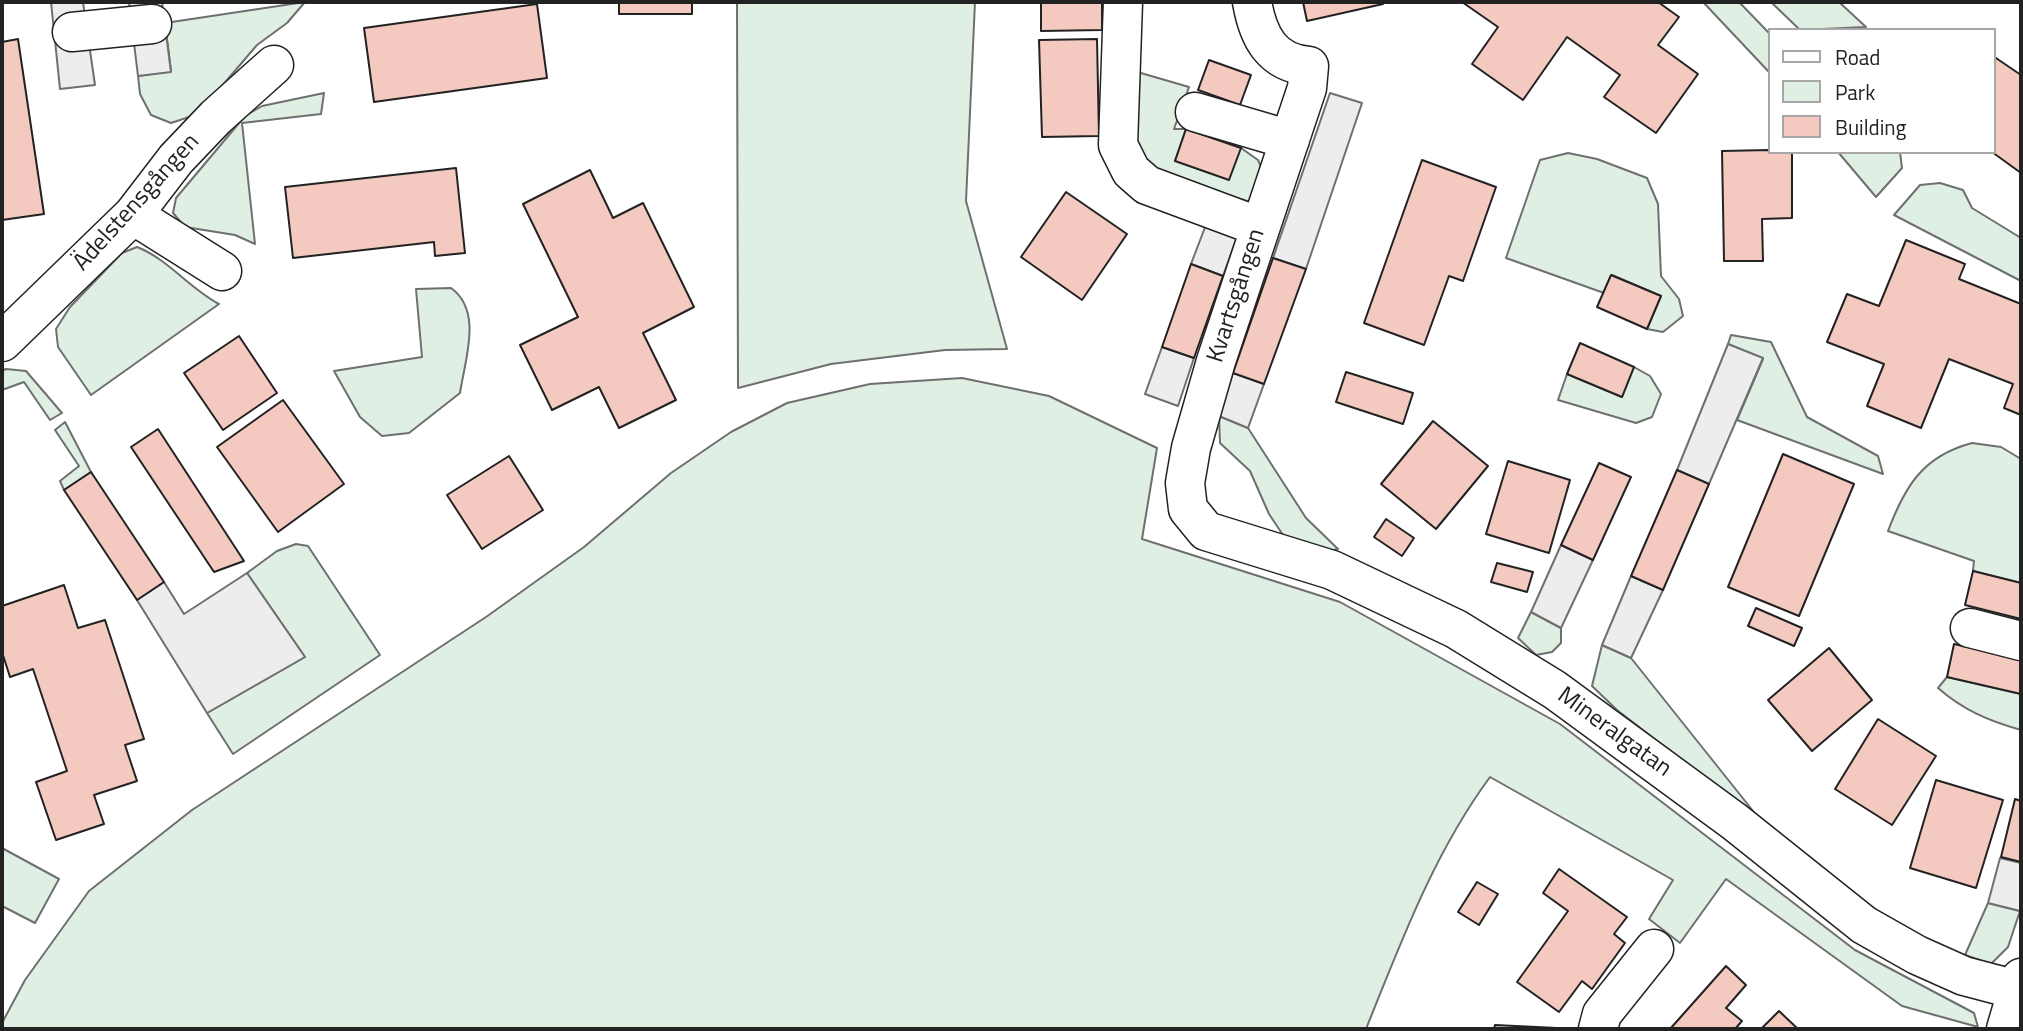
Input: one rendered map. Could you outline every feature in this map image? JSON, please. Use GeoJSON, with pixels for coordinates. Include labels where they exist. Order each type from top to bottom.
{"type":"FeatureCollection","features":[{"type":"Feature","properties":{"kind":"street"},"geometry":{"type":"LineString","coordinates":[[1123,2],[1118,145],[1126,163],[1147,185],[1260,228]]}},
{"type":"Feature","properties":{"kind":"street","name":"Kvartsgången"},"geometry":{"type":"LineString","coordinates":[[1188,509],[1185,483],[1191,448],[1307,88],[1309,66],[1272,53],[1263,38],[1252,2]]}},
{"type":"Feature","properties":{"kind":"street"},"geometry":{"type":"LineString","coordinates":[[72,32],[152,24]]}},
{"type":"Feature","properties":{"kind":"street","name":"Ädelstensgången"},"geometry":{"type":"LineString","coordinates":[[2,342],[17,331],[133,215],[176,159],[216,117],[274,65]]}},
{"type":"Feature","properties":{"kind":"street"},"geometry":{"type":"LineString","coordinates":[[1195,111],[1290,140]]}},
{"type":"Feature","properties":{"kind":"street"},"geometry":{"type":"LineString","coordinates":[[133,215],[222,271]]}},
{"type":"Feature","properties":{"kind":"street","name":"Mineralgatan"},"geometry":{"type":"LineString","coordinates":[[1188,509],[1206,531],[1332,570],[1456,629],[1555,690],[1735,822],[1864,925],[1917,955],[1964,976],[2020,987]]}},
{"type":"Feature","properties":{"kind":"street"},"geometry":{"type":"LineString","coordinates":[[1970,628],[2021,641]]}},
{"type":"Feature","properties":{"kind":"street"},"geometry":{"type":"LineString","coordinates":[[1598,1029],[1602,1014],[1654,949]]}},
{"type":"Feature","properties":{"kind":"street"},"geometry":{"type":"LineString","coordinates":[[2006,1029],[2020,987]]}},
{"type":"Feature","properties":{"kind":"green space"},"geometry":{"type":"Polygon","coordinates":[[[305,2],[287,23],[257,45],[198,114],[171,123],[151,115],[140,94],[138,76],[171,71],[165,23],[305,2]]]}},
{"type":"Feature","properties":{"kind":"green space"},"geometry":{"type":"Polygon","coordinates":[[[737,2],[975,2],[966,201],[1007,349],[945,350],[831,364],[738,388],[737,2]]]}},
{"type":"Feature","properties":{"kind":"green space"},"geometry":{"type":"Polygon","coordinates":[[[1703,2],[1739,2],[1768,32],[1768,71],[1703,2]]]}},
{"type":"Feature","properties":{"kind":"green space"},"geometry":{"type":"Polygon","coordinates":[[[1771,2],[1839,2],[1866,27],[1844,28],[1798,28],[1771,2]]]}},
{"type":"Feature","properties":{"kind":"green space"},"geometry":{"type":"Polygon","coordinates":[[[1134,71],[1189,87],[1174,129],[1186,129],[1175,161],[1241,148],[1258,160],[1264,174],[1250,202],[1148,171],[1134,148],[1134,71]]]}},
{"type":"Feature","properties":{"kind":"green space"},"geometry":{"type":"Polygon","coordinates":[[[324,93],[321,114],[242,123],[255,244],[235,235],[185,227],[173,213],[176,198],[245,116],[262,106],[324,93]]]}},
{"type":"Feature","properties":{"kind":"green space"},"geometry":{"type":"Polygon","coordinates":[[[1568,153],[1597,159],[1647,178],[1658,204],[1661,276],[1679,299],[1683,316],[1663,332],[1647,329],[1661,296],[1612,275],[1604,293],[1506,258],[1540,160],[1568,153]]]}},
{"type":"Feature","properties":{"kind":"green space"},"geometry":{"type":"Polygon","coordinates":[[[1840,154],[1900,154],[1902,168],[1876,197],[1840,154]]]}},
{"type":"Feature","properties":{"kind":"green space"},"geometry":{"type":"Polygon","coordinates":[[[1940,183],[1963,190],[1972,208],[2021,238],[2021,281],[1894,215],[1920,185],[1940,183]]]}},
{"type":"Feature","properties":{"kind":"green space"},"geometry":{"type":"Polygon","coordinates":[[[137,247],[159,259],[219,304],[91,395],[58,347],[56,329],[70,307],[122,253],[137,247]]]}},
{"type":"Feature","properties":{"kind":"green space"},"geometry":{"type":"Polygon","coordinates":[[[451,288],[467,309],[469,322],[468,351],[460,393],[409,433],[382,436],[360,417],[334,371],[422,357],[416,289],[451,288]]]}},
{"type":"Feature","properties":{"kind":"green space"},"geometry":{"type":"Polygon","coordinates":[[[1731,335],[1771,342],[1807,417],[1878,456],[1883,474],[1737,420],[1763,359],[1728,344],[1731,335]]]}},
{"type":"Feature","properties":{"kind":"green space"},"geometry":{"type":"Polygon","coordinates":[[[1634,367],[1650,376],[1661,394],[1652,417],[1636,423],[1558,400],[1567,374],[1622,397],[1634,367]]]}},
{"type":"Feature","properties":{"kind":"green space"},"geometry":{"type":"Polygon","coordinates":[[[2,371],[26,371],[62,413],[50,420],[24,382],[2,390],[2,371]]]}},
{"type":"Feature","properties":{"kind":"green space"},"geometry":{"type":"Polygon","coordinates":[[[962,378],[1049,396],[1157,448],[1142,539],[1340,602],[1560,724],[1855,950],[1974,1013],[1978,1027],[1902,1006],[1726,879],[1680,943],[1649,919],[1673,880],[1490,777],[1435,867],[1366,1029],[2,1029],[2,1023],[25,980],[89,891],[192,810],[486,617],[584,547],[671,473],[731,432],[787,403],[870,384],[962,378]]]}},
{"type":"Feature","properties":{"kind":"green space"},"geometry":{"type":"Polygon","coordinates":[[[1219,416],[1248,428],[1306,518],[1338,549],[1325,552],[1285,538],[1269,514],[1250,471],[1220,443],[1219,416]]]}},
{"type":"Feature","properties":{"kind":"green space"},"geometry":{"type":"Polygon","coordinates":[[[65,422],[91,472],[64,490],[60,481],[79,466],[55,430],[65,422]]]}},
{"type":"Feature","properties":{"kind":"green space"},"geometry":{"type":"Polygon","coordinates":[[[1972,443],[2001,447],[2021,459],[2021,583],[1973,571],[1974,561],[1888,531],[1901,500],[1918,475],[1941,456],[1972,443]]]}},
{"type":"Feature","properties":{"kind":"green space"},"geometry":{"type":"Polygon","coordinates":[[[296,544],[308,546],[380,655],[233,754],[207,713],[305,657],[247,573],[277,551],[296,544]]]}},
{"type":"Feature","properties":{"kind":"green space"},"geometry":{"type":"Polygon","coordinates":[[[1531,612],[1561,628],[1561,643],[1552,652],[1536,655],[1518,638],[1531,612]]]}},
{"type":"Feature","properties":{"kind":"green space"},"geometry":{"type":"Polygon","coordinates":[[[1602,645],[1631,658],[1761,821],[1617,710],[1592,686],[1602,645]]]}},
{"type":"Feature","properties":{"kind":"green space"},"geometry":{"type":"Polygon","coordinates":[[[1947,677],[2021,694],[2021,730],[1977,714],[1947,696],[1938,688],[1947,677]]]}},
{"type":"Feature","properties":{"kind":"green space"},"geometry":{"type":"Polygon","coordinates":[[[2,848],[59,879],[35,923],[2,906],[2,848]]]}},
{"type":"Feature","properties":{"kind":"green space"},"geometry":{"type":"Polygon","coordinates":[[[1988,903],[2020,911],[2008,947],[1991,964],[1965,955],[1988,903]]]}},
{"type":"Feature","properties":{"kind":"shaded area"},"geometry":{"type":"Polygon","coordinates":[[[51,2],[83,2],[95,85],[60,89],[51,2]]]}},
{"type":"Feature","properties":{"kind":"shaded area"},"geometry":{"type":"Polygon","coordinates":[[[129,2],[162,2],[171,72],[138,76],[129,2]]]}},
{"type":"Feature","properties":{"kind":"shaded area"},"geometry":{"type":"Polygon","coordinates":[[[1330,93],[1362,103],[1306,269],[1273,258],[1330,93]]]}},
{"type":"Feature","properties":{"kind":"shaded area"},"geometry":{"type":"Polygon","coordinates":[[[1207,222],[1238,234],[1223,276],[1191,264],[1207,222]]]}},
{"type":"Feature","properties":{"kind":"shaded area"},"geometry":{"type":"Polygon","coordinates":[[[1728,344],[1763,358],[1709,484],[1677,470],[1728,344]]]}},
{"type":"Feature","properties":{"kind":"shaded area"},"geometry":{"type":"Polygon","coordinates":[[[1162,347],[1194,358],[1178,406],[1145,394],[1162,347]]]}},
{"type":"Feature","properties":{"kind":"shaded area"},"geometry":{"type":"Polygon","coordinates":[[[1233,373],[1264,384],[1248,428],[1219,416],[1233,373]]]}},
{"type":"Feature","properties":{"kind":"shaded area"},"geometry":{"type":"Polygon","coordinates":[[[1561,545],[1593,560],[1561,628],[1531,612],[1561,545]]]}},
{"type":"Feature","properties":{"kind":"shaded area"},"geometry":{"type":"Polygon","coordinates":[[[247,573],[305,657],[207,713],[137,600],[164,582],[184,614],[247,573]]]}},
{"type":"Feature","properties":{"kind":"shaded area"},"geometry":{"type":"Polygon","coordinates":[[[1631,576],[1663,590],[1631,658],[1602,645],[1631,576]]]}},
{"type":"Feature","properties":{"kind":"shaded area"},"geometry":{"type":"Polygon","coordinates":[[[2000,858],[2021,863],[2020,911],[1988,903],[2000,858]]]}},
{"type":"Feature","properties":{"kind":"building"},"geometry":{"type":"Polygon","coordinates":[[[619,2],[692,2],[692,14],[619,14],[619,2]]]}},
{"type":"Feature","properties":{"kind":"building"},"geometry":{"type":"Polygon","coordinates":[[[1041,2],[1102,2],[1102,30],[1041,31],[1041,2]]]}},
{"type":"Feature","properties":{"kind":"building"},"geometry":{"type":"Polygon","coordinates":[[[1303,2],[1383,2],[1383,4],[1307,21],[1303,2]]]}},
{"type":"Feature","properties":{"kind":"building"},"geometry":{"type":"Polygon","coordinates":[[[1462,2],[1658,2],[1679,17],[1658,45],[1698,74],[1656,133],[1604,97],[1620,75],[1567,37],[1523,100],[1472,64],[1498,27],[1462,2]]]}},
{"type":"Feature","properties":{"kind":"building"},"geometry":{"type":"Polygon","coordinates":[[[537,4],[547,78],[374,102],[364,28],[537,4]]]}},
{"type":"Feature","properties":{"kind":"building"},"geometry":{"type":"Polygon","coordinates":[[[18,39],[44,214],[2,220],[2,42],[18,39]]]}},
{"type":"Feature","properties":{"kind":"building"},"geometry":{"type":"Polygon","coordinates":[[[1097,39],[1099,136],[1042,137],[1039,40],[1097,39]]]}},
{"type":"Feature","properties":{"kind":"building"},"geometry":{"type":"Polygon","coordinates":[[[1995,57],[2021,75],[2021,173],[1995,154],[1995,57]]]}},
{"type":"Feature","properties":{"kind":"building"},"geometry":{"type":"Polygon","coordinates":[[[1209,60],[1251,75],[1240,105],[1198,90],[1209,60]]]}},
{"type":"Feature","properties":{"kind":"building"},"geometry":{"type":"Polygon","coordinates":[[[1186,129],[1241,148],[1229,180],[1175,161],[1186,129]]]}},
{"type":"Feature","properties":{"kind":"building"},"geometry":{"type":"Polygon","coordinates":[[[1768,150],[1768,154],[1792,154],[1792,218],[1762,219],[1763,261],[1724,261],[1722,151],[1768,150]]]}},
{"type":"Feature","properties":{"kind":"building"},"geometry":{"type":"Polygon","coordinates":[[[1422,160],[1496,187],[1463,281],[1449,276],[1424,345],[1364,323],[1422,160]]]}},
{"type":"Feature","properties":{"kind":"building"},"geometry":{"type":"Polygon","coordinates":[[[456,168],[465,253],[435,256],[434,242],[293,258],[285,187],[456,168]]]}},
{"type":"Feature","properties":{"kind":"building"},"geometry":{"type":"Polygon","coordinates":[[[590,170],[613,218],[643,203],[694,307],[643,333],[676,400],[619,428],[599,387],[552,410],[520,345],[578,317],[523,204],[590,170]]]}},
{"type":"Feature","properties":{"kind":"building"},"geometry":{"type":"Polygon","coordinates":[[[1066,192],[1127,234],[1082,300],[1021,257],[1066,192]]]}},
{"type":"Feature","properties":{"kind":"building"},"geometry":{"type":"Polygon","coordinates":[[[1906,240],[1965,264],[1959,279],[2021,304],[2021,415],[2004,408],[2013,384],[1949,359],[1921,428],[1867,406],[1884,364],[1827,342],[1847,294],[1879,306],[1906,240]]]}},
{"type":"Feature","properties":{"kind":"building"},"geometry":{"type":"Polygon","coordinates":[[[1273,258],[1306,269],[1264,384],[1233,373],[1273,258]]]}},
{"type":"Feature","properties":{"kind":"building"},"geometry":{"type":"Polygon","coordinates":[[[1191,264],[1223,276],[1194,358],[1162,347],[1191,264]]]}},
{"type":"Feature","properties":{"kind":"building"},"geometry":{"type":"Polygon","coordinates":[[[1611,275],[1661,296],[1647,329],[1597,307],[1611,275]]]}},
{"type":"Feature","properties":{"kind":"building"},"geometry":{"type":"Polygon","coordinates":[[[239,336],[277,393],[223,430],[184,373],[239,336]]]}},
{"type":"Feature","properties":{"kind":"building"},"geometry":{"type":"Polygon","coordinates":[[[1580,343],[1634,367],[1622,397],[1567,374],[1580,343]]]}},
{"type":"Feature","properties":{"kind":"building"},"geometry":{"type":"Polygon","coordinates":[[[1346,372],[1413,393],[1403,424],[1336,402],[1346,372]]]}},
{"type":"Feature","properties":{"kind":"building"},"geometry":{"type":"Polygon","coordinates":[[[283,400],[344,484],[278,532],[217,447],[283,400]]]}},
{"type":"Feature","properties":{"kind":"building"},"geometry":{"type":"Polygon","coordinates":[[[1433,421],[1488,466],[1436,529],[1381,484],[1433,421]]]}},
{"type":"Feature","properties":{"kind":"building"},"geometry":{"type":"Polygon","coordinates":[[[158,429],[244,561],[214,572],[131,447],[158,429]]]}},
{"type":"Feature","properties":{"kind":"building"},"geometry":{"type":"Polygon","coordinates":[[[1783,454],[1854,484],[1799,616],[1728,587],[1783,454]]]}},
{"type":"Feature","properties":{"kind":"building"},"geometry":{"type":"Polygon","coordinates":[[[509,456],[543,510],[482,549],[447,495],[509,456]]]}},
{"type":"Feature","properties":{"kind":"building"},"geometry":{"type":"Polygon","coordinates":[[[1508,461],[1570,480],[1549,553],[1486,534],[1508,461]]]}},
{"type":"Feature","properties":{"kind":"building"},"geometry":{"type":"Polygon","coordinates":[[[1599,463],[1631,477],[1593,560],[1561,545],[1599,463]]]}},
{"type":"Feature","properties":{"kind":"building"},"geometry":{"type":"Polygon","coordinates":[[[1677,470],[1709,484],[1663,590],[1631,576],[1677,470]]]}},
{"type":"Feature","properties":{"kind":"building"},"geometry":{"type":"Polygon","coordinates":[[[91,472],[164,582],[137,600],[64,490],[91,472]]]}},
{"type":"Feature","properties":{"kind":"building"},"geometry":{"type":"Polygon","coordinates":[[[1386,519],[1414,538],[1402,556],[1374,537],[1386,519]]]}},
{"type":"Feature","properties":{"kind":"building"},"geometry":{"type":"Polygon","coordinates":[[[1497,563],[1533,572],[1527,592],[1491,582],[1497,563]]]}},
{"type":"Feature","properties":{"kind":"building"},"geometry":{"type":"Polygon","coordinates":[[[1973,571],[2021,583],[2021,619],[1965,605],[1973,571]]]}},
{"type":"Feature","properties":{"kind":"building"},"geometry":{"type":"Polygon","coordinates":[[[64,585],[78,628],[105,620],[144,739],[125,745],[137,781],[94,795],[104,824],[56,840],[36,782],[67,771],[33,669],[10,677],[2,652],[2,606],[64,585]]]}},
{"type":"Feature","properties":{"kind":"building"},"geometry":{"type":"Polygon","coordinates":[[[1756,608],[1802,628],[1794,646],[1748,626],[1756,608]]]}},
{"type":"Feature","properties":{"kind":"building"},"geometry":{"type":"Polygon","coordinates":[[[1954,644],[2021,659],[2021,694],[1947,677],[1954,644]]]}},
{"type":"Feature","properties":{"kind":"building"},"geometry":{"type":"Polygon","coordinates":[[[1829,648],[1872,700],[1812,751],[1768,700],[1829,648]]]}},
{"type":"Feature","properties":{"kind":"building"},"geometry":{"type":"Polygon","coordinates":[[[1878,719],[1936,756],[1892,825],[1835,789],[1878,719]]]}},
{"type":"Feature","properties":{"kind":"building"},"geometry":{"type":"Polygon","coordinates":[[[1936,780],[2003,800],[1976,888],[1910,868],[1936,780]]]}},
{"type":"Feature","properties":{"kind":"building"},"geometry":{"type":"Polygon","coordinates":[[[2015,799],[2021,801],[2021,862],[2001,857],[2015,799]]]}},
{"type":"Feature","properties":{"kind":"building"},"geometry":{"type":"Polygon","coordinates":[[[1559,869],[1627,917],[1614,934],[1625,943],[1592,989],[1582,981],[1559,1012],[1517,982],[1568,911],[1543,893],[1559,869]]]}},
{"type":"Feature","properties":{"kind":"building"},"geometry":{"type":"Polygon","coordinates":[[[1477,882],[1498,894],[1479,925],[1458,912],[1477,882]]]}},
{"type":"Feature","properties":{"kind":"building"},"geometry":{"type":"Polygon","coordinates":[[[1726,966],[1746,985],[1726,1008],[1742,1021],[1735,1029],[1670,1029],[1726,966]]]}},
{"type":"Feature","properties":{"kind":"building"},"geometry":{"type":"Polygon","coordinates":[[[1779,1011],[1798,1029],[1761,1029],[1779,1011]]]}},
{"type":"Feature","properties":{"kind":"building"},"geometry":{"type":"Polygon","coordinates":[[[1495,1025],[1557,1028],[1557,1029],[1494,1029],[1495,1025]]]}}]}
